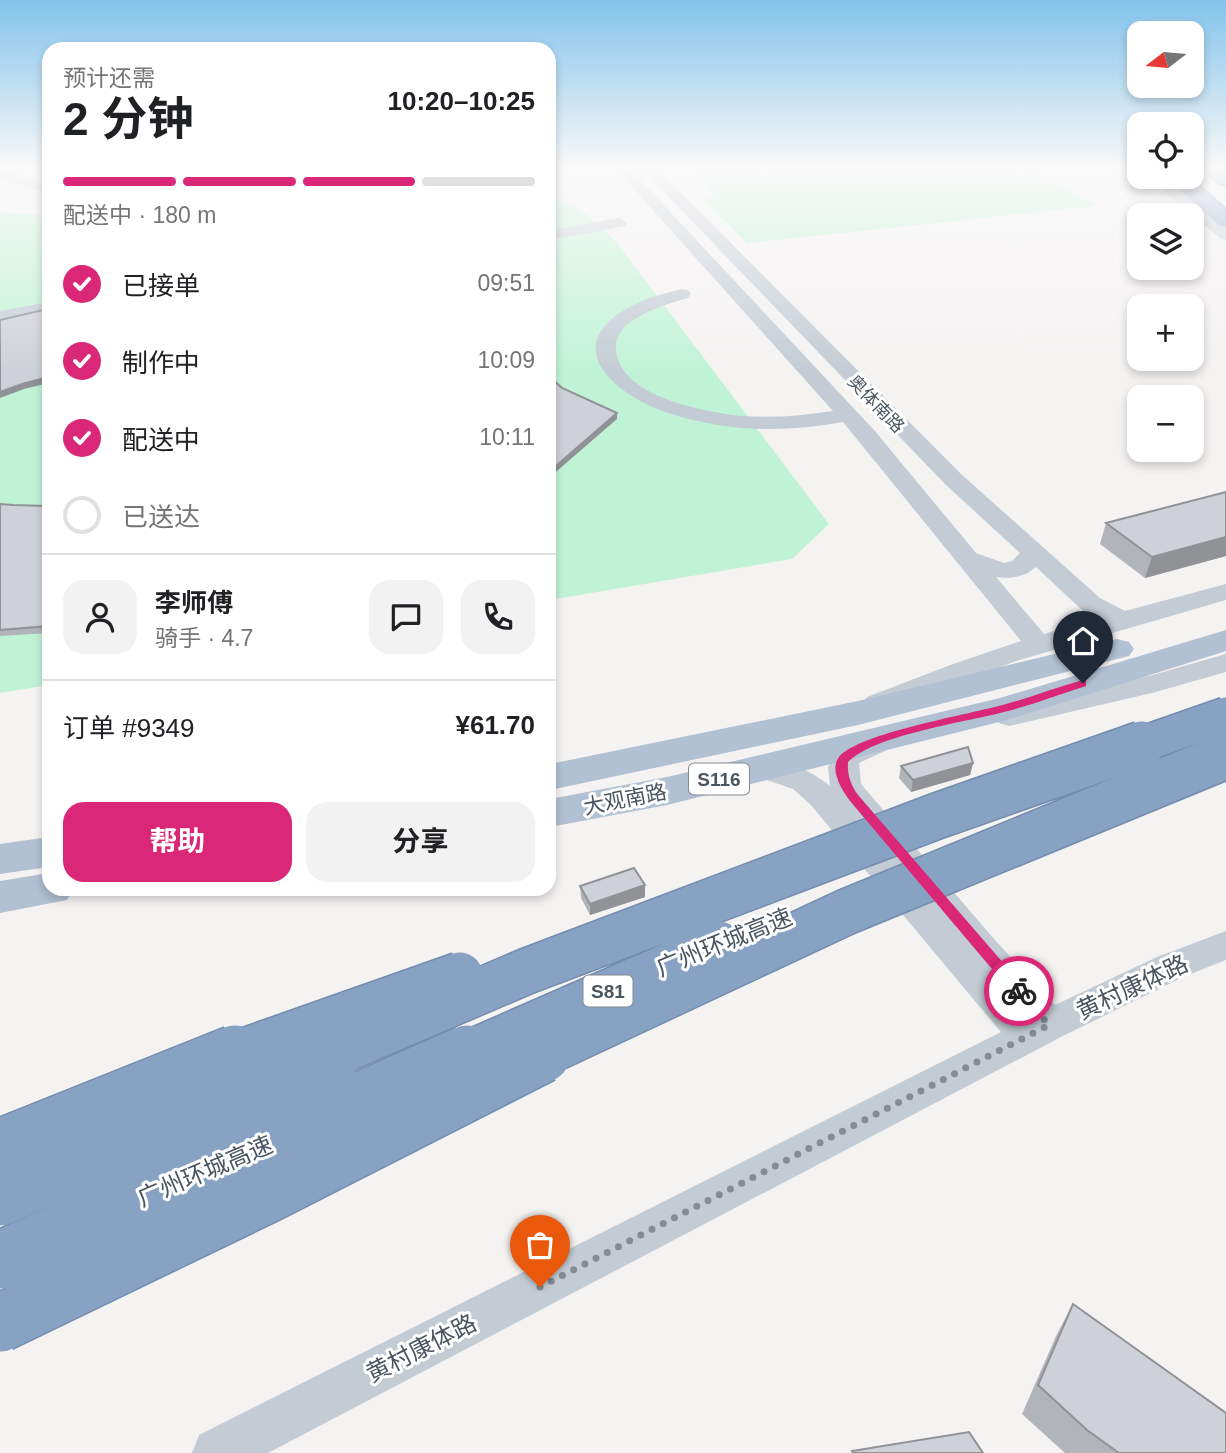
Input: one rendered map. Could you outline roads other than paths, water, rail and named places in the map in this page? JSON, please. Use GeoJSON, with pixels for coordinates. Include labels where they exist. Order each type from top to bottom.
{"type":"FeatureCollection","features":[{"type":"Feature","properties":{"kind":"highway"},"geometry":{"type":"LineString","coordinates":[[0,1148],[222,1059],[1015,776],[1226,709]]}},
{"type":"Feature","properties":{"kind":"highway","name":"广州环城高速"},"geometry":{"type":"LineString","coordinates":[[0,1197],[527,971],[937,816],[1226,715]]}},
{"type":"Feature","properties":{"kind":"highway","name":"广州环城高速"},"geometry":{"type":"LineString","coordinates":[[0,1260],[279,1139],[643,975],[1073,802],[1226,747]]}},
{"type":"Feature","properties":{"kind":"highway"},"geometry":{"type":"LineString","coordinates":[[0,1323],[267,1194],[590,1030],[846,912],[1226,755]]}},
{"type":"Feature","properties":{"kind":"main road","name":"大观南路"},"geometry":{"type":"LineString","coordinates":[[556,776],[858,713],[1226,620]]}},
{"type":"Feature","properties":{"kind":"main road","name":"大观南路"},"geometry":{"type":"LineString","coordinates":[[556,812],[667,791],[1007,708],[1226,640]]}},
{"type":"Feature","properties":{"kind":"main road"},"geometry":{"type":"LineString","coordinates":[[0,859],[42,853]]}},
{"type":"Feature","properties":{"kind":"main road"},"geometry":{"type":"LineString","coordinates":[[0,897],[42,891]]}},
{"type":"Feature","properties":{"kind":"street","name":"奥体南路"},"geometry":{"type":"LineString","coordinates":[[696,237],[970,559],[1037,643]]}},
{"type":"Feature","properties":{"kind":"street","name":"奥体南路"},"geometry":{"type":"LineString","coordinates":[[707,237],[903,431],[1033,552],[1091,604],[1121,619]]}},
{"type":"Feature","properties":{"kind":"street"},"geometry":{"type":"LineString","coordinates":[[682,294],[626,316],[607,339],[605,351],[611,367],[639,394],[682,412],[732,421],[787,423],[847,415]]}},
{"type":"Feature","properties":{"kind":"street"},"geometry":{"type":"LineString","coordinates":[[0,317],[42,308]]}},
{"type":"Feature","properties":{"kind":"street"},"geometry":{"type":"LineString","coordinates":[[970,559],[986,568],[1012,571],[1023,566],[1033,552]]}},
{"type":"Feature","properties":{"kind":"street"},"geometry":{"type":"LineString","coordinates":[[858,713],[916,687],[1037,643],[1226,592]]}},
{"type":"Feature","properties":{"kind":"street"},"geometry":{"type":"LineString","coordinates":[[1039,1031],[981,949],[846,787],[841,771],[842,761],[849,754],[888,737],[1040,709],[1152,684],[1226,663]]}},
{"type":"Feature","properties":{"kind":"street"},"geometry":{"type":"LineString","coordinates":[[764,768],[804,781],[829,804],[1039,1031]]}},
{"type":"Feature","properties":{"kind":"street","name":"黄村康体路"},"geometry":{"type":"LineString","coordinates":[[218,1453],[1039,1031],[1170,967],[1226,945]]}}]}
